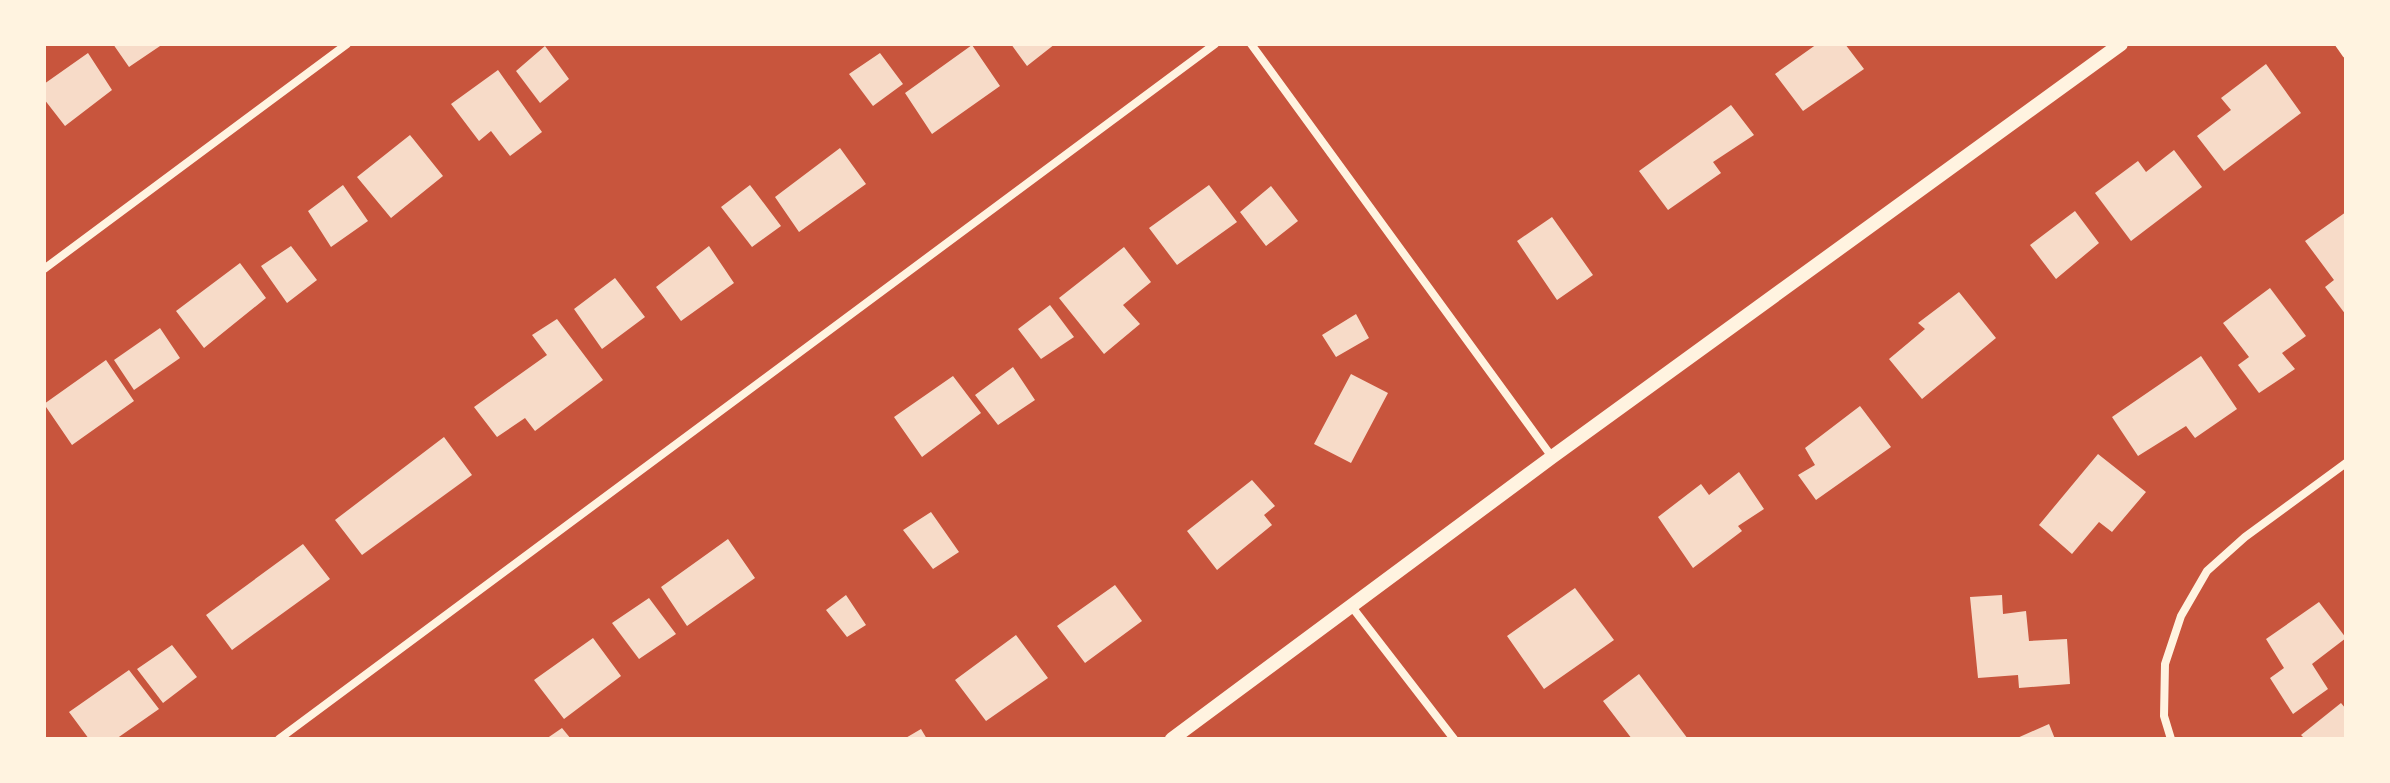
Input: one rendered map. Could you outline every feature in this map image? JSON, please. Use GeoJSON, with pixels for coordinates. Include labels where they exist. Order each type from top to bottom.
{"type":"FeatureCollection","features":[{"type":"Feature","properties":{"kind":"street"},"geometry":{"type":"LineString","coordinates":[[44,269],[347,44]]}},
{"type":"Feature","properties":{"kind":"street"},"geometry":{"type":"LineString","coordinates":[[279,739],[1215,44]]}},
{"type":"Feature","properties":{"kind":"street"},"geometry":{"type":"LineString","coordinates":[[1251,44],[1552,457]]}},
{"type":"Feature","properties":{"kind":"street"},"geometry":{"type":"LineString","coordinates":[[1172,739],[1552,457],[2121,44]]}},
{"type":"Feature","properties":{"kind":"street"},"geometry":{"type":"LineString","coordinates":[[2339,44],[2346,54]]}},
{"type":"Feature","properties":{"kind":"street"},"geometry":{"type":"LineString","coordinates":[[2171,739],[2164,716],[2165,664],[2181,616],[2207,571],[2245,537],[2346,463]]}},
{"type":"Feature","properties":{"kind":"street"},"geometry":{"type":"LineString","coordinates":[[1352,607],[1454,739]]}},
{"type":"Feature","properties":{"kind":"building"},"geometry":{"type":"Polygon","coordinates":[[[113,44],[163,44],[129,67],[113,44]]]}},
{"type":"Feature","properties":{"kind":"building"},"geometry":{"type":"Polygon","coordinates":[[[1011,44],[1055,44],[1027,66],[1011,44]]]}},
{"type":"Feature","properties":{"kind":"building"},"geometry":{"type":"Polygon","coordinates":[[[1817,44],[1845,44],[1864,69],[1803,111],[1775,74],[1817,44]]]}},
{"type":"Feature","properties":{"kind":"building"},"geometry":{"type":"Polygon","coordinates":[[[972,45],[1000,86],[932,134],[905,93],[972,45]]]}},
{"type":"Feature","properties":{"kind":"building"},"geometry":{"type":"Polygon","coordinates":[[[545,46],[569,79],[540,103],[516,71],[545,46]]]}},
{"type":"Feature","properties":{"kind":"building"},"geometry":{"type":"Polygon","coordinates":[[[88,53],[112,90],[65,126],[44,99],[44,84],[88,53]]]}},
{"type":"Feature","properties":{"kind":"building"},"geometry":{"type":"Polygon","coordinates":[[[880,53],[903,84],[873,106],[849,74],[880,53]]]}},
{"type":"Feature","properties":{"kind":"building"},"geometry":{"type":"Polygon","coordinates":[[[2266,64],[2301,113],[2224,171],[2197,136],[2231,110],[2221,98],[2266,64]]]}},
{"type":"Feature","properties":{"kind":"building"},"geometry":{"type":"Polygon","coordinates":[[[498,70],[542,132],[510,156],[491,131],[479,141],[451,104],[498,70]]]}},
{"type":"Feature","properties":{"kind":"building"},"geometry":{"type":"Polygon","coordinates":[[[1731,105],[1754,135],[1713,162],[1721,173],[1668,210],[1639,171],[1731,105]]]}},
{"type":"Feature","properties":{"kind":"building"},"geometry":{"type":"Polygon","coordinates":[[[410,135],[443,176],[391,218],[357,177],[410,135]]]}},
{"type":"Feature","properties":{"kind":"building"},"geometry":{"type":"Polygon","coordinates":[[[840,148],[866,184],[799,232],[775,197],[840,148]]]}},
{"type":"Feature","properties":{"kind":"building"},"geometry":{"type":"Polygon","coordinates":[[[2174,150],[2202,187],[2131,241],[2095,193],[2138,161],[2146,172],[2174,150]]]}},
{"type":"Feature","properties":{"kind":"building"},"geometry":{"type":"Polygon","coordinates":[[[343,185],[368,221],[331,247],[308,211],[343,185]]]}},
{"type":"Feature","properties":{"kind":"building"},"geometry":{"type":"Polygon","coordinates":[[[750,185],[781,226],[752,247],[721,207],[750,185]]]}},
{"type":"Feature","properties":{"kind":"building"},"geometry":{"type":"Polygon","coordinates":[[[1209,185],[1237,222],[1177,265],[1149,228],[1209,185]]]}},
{"type":"Feature","properties":{"kind":"building"},"geometry":{"type":"Polygon","coordinates":[[[1271,186],[1298,221],[1266,246],[1240,212],[1271,186]]]}},
{"type":"Feature","properties":{"kind":"building"},"geometry":{"type":"Polygon","coordinates":[[[2075,211],[2099,243],[2056,279],[2030,245],[2075,211]]]}},
{"type":"Feature","properties":{"kind":"building"},"geometry":{"type":"Polygon","coordinates":[[[2346,212],[2346,315],[2325,287],[2334,280],[2305,241],[2346,212]]]}},
{"type":"Feature","properties":{"kind":"building"},"geometry":{"type":"Polygon","coordinates":[[[1552,217],[1593,275],[1557,300],[1517,241],[1552,217]]]}},
{"type":"Feature","properties":{"kind":"building"},"geometry":{"type":"Polygon","coordinates":[[[291,246],[317,280],[287,303],[261,266],[291,246]]]}},
{"type":"Feature","properties":{"kind":"building"},"geometry":{"type":"Polygon","coordinates":[[[709,246],[734,283],[681,321],[656,287],[709,246]]]}},
{"type":"Feature","properties":{"kind":"building"},"geometry":{"type":"Polygon","coordinates":[[[1124,247],[1151,282],[1123,305],[1140,324],[1104,354],[1059,298],[1124,247]]]}},
{"type":"Feature","properties":{"kind":"building"},"geometry":{"type":"Polygon","coordinates":[[[240,263],[266,298],[204,348],[176,311],[240,263]]]}},
{"type":"Feature","properties":{"kind":"building"},"geometry":{"type":"Polygon","coordinates":[[[615,278],[645,317],[602,349],[574,309],[615,278]]]}},
{"type":"Feature","properties":{"kind":"building"},"geometry":{"type":"Polygon","coordinates":[[[2270,288],[2306,336],[2282,353],[2295,369],[2259,393],[2238,365],[2249,357],[2223,323],[2270,288]]]}},
{"type":"Feature","properties":{"kind":"building"},"geometry":{"type":"Polygon","coordinates":[[[1959,292],[1996,338],[1922,399],[1889,359],[1925,329],[1918,323],[1959,292]]]}},
{"type":"Feature","properties":{"kind":"building"},"geometry":{"type":"Polygon","coordinates":[[[1050,305],[1074,337],[1041,359],[1018,329],[1050,305]]]}},
{"type":"Feature","properties":{"kind":"building"},"geometry":{"type":"Polygon","coordinates":[[[1356,314],[1369,338],[1336,357],[1322,335],[1356,314]]]}},
{"type":"Feature","properties":{"kind":"building"},"geometry":{"type":"Polygon","coordinates":[[[557,319],[603,380],[535,431],[525,418],[497,437],[474,407],[547,355],[532,335],[557,319]]]}},
{"type":"Feature","properties":{"kind":"building"},"geometry":{"type":"Polygon","coordinates":[[[160,328],[180,358],[134,390],[114,360],[160,328]]]}},
{"type":"Feature","properties":{"kind":"building"},"geometry":{"type":"Polygon","coordinates":[[[2201,356],[2237,409],[2195,438],[2186,426],[2138,456],[2112,417],[2201,356]]]}},
{"type":"Feature","properties":{"kind":"building"},"geometry":{"type":"Polygon","coordinates":[[[106,360],[134,401],[72,445],[44,404],[106,360]]]}},
{"type":"Feature","properties":{"kind":"building"},"geometry":{"type":"Polygon","coordinates":[[[1013,367],[1035,400],[998,425],[975,395],[1013,367]]]}},
{"type":"Feature","properties":{"kind":"building"},"geometry":{"type":"Polygon","coordinates":[[[1351,374],[1388,393],[1351,463],[1314,444],[1351,374]]]}},
{"type":"Feature","properties":{"kind":"building"},"geometry":{"type":"Polygon","coordinates":[[[953,376],[981,413],[922,457],[894,417],[953,376]]]}},
{"type":"Feature","properties":{"kind":"building"},"geometry":{"type":"Polygon","coordinates":[[[1860,406],[1891,447],[1816,500],[1798,475],[1815,465],[1805,448],[1860,406]]]}},
{"type":"Feature","properties":{"kind":"building"},"geometry":{"type":"Polygon","coordinates":[[[444,437],[472,475],[362,555],[335,520],[444,437]]]}},
{"type":"Feature","properties":{"kind":"building"},"geometry":{"type":"Polygon","coordinates":[[[2098,454],[2146,492],[2112,532],[2099,522],[2072,554],[2039,525],[2098,454]]]}},
{"type":"Feature","properties":{"kind":"building"},"geometry":{"type":"Polygon","coordinates":[[[1739,472],[1764,509],[1738,526],[1742,531],[1693,568],[1658,517],[1701,484],[1709,495],[1739,472]]]}},
{"type":"Feature","properties":{"kind":"building"},"geometry":{"type":"Polygon","coordinates":[[[1252,480],[1275,506],[1264,515],[1272,525],[1217,570],[1187,531],[1252,480]]]}},
{"type":"Feature","properties":{"kind":"building"},"geometry":{"type":"Polygon","coordinates":[[[931,512],[959,552],[933,569],[903,530],[931,512]]]}},
{"type":"Feature","properties":{"kind":"building"},"geometry":{"type":"Polygon","coordinates":[[[728,539],[755,578],[687,626],[661,587],[728,539]]]}},
{"type":"Feature","properties":{"kind":"building"},"geometry":{"type":"Polygon","coordinates":[[[303,544],[330,579],[232,650],[206,615],[303,544]]]}},
{"type":"Feature","properties":{"kind":"building"},"geometry":{"type":"Polygon","coordinates":[[[1115,585],[1142,621],[1085,663],[1057,626],[1115,585]]]}},
{"type":"Feature","properties":{"kind":"building"},"geometry":{"type":"Polygon","coordinates":[[[1575,588],[1614,640],[1544,689],[1507,636],[1575,588]]]}},
{"type":"Feature","properties":{"kind":"building"},"geometry":{"type":"Polygon","coordinates":[[[846,595],[866,625],[847,637],[826,610],[846,595]]]}},
{"type":"Feature","properties":{"kind":"building"},"geometry":{"type":"Polygon","coordinates":[[[2002,595],[2003,614],[2026,611],[2029,641],[2067,639],[2070,684],[2019,688],[2018,675],[1978,678],[1970,597],[2002,595]]]}},
{"type":"Feature","properties":{"kind":"building"},"geometry":{"type":"Polygon","coordinates":[[[649,598],[676,634],[639,659],[612,623],[649,598]]]}},
{"type":"Feature","properties":{"kind":"building"},"geometry":{"type":"Polygon","coordinates":[[[2319,602],[2346,638],[2312,664],[2328,689],[2293,714],[2270,678],[2284,668],[2266,639],[2319,602]]]}},
{"type":"Feature","properties":{"kind":"building"},"geometry":{"type":"Polygon","coordinates":[[[1016,635],[1048,678],[986,721],[955,680],[1016,635]]]}},
{"type":"Feature","properties":{"kind":"building"},"geometry":{"type":"Polygon","coordinates":[[[593,638],[621,676],[564,719],[534,680],[593,638]]]}},
{"type":"Feature","properties":{"kind":"building"},"geometry":{"type":"Polygon","coordinates":[[[172,645],[197,677],[163,703],[137,669],[172,645]]]}},
{"type":"Feature","properties":{"kind":"building"},"geometry":{"type":"Polygon","coordinates":[[[129,670],[159,709],[116,739],[89,739],[69,712],[129,670]]]}},
{"type":"Feature","properties":{"kind":"building"},"geometry":{"type":"Polygon","coordinates":[[[1639,674],[1688,739],[1632,739],[1603,701],[1639,674]]]}},
{"type":"Feature","properties":{"kind":"building"},"geometry":{"type":"Polygon","coordinates":[[[2341,703],[2346,709],[2346,739],[2305,739],[2301,735],[2341,703]]]}},
{"type":"Feature","properties":{"kind":"building"},"geometry":{"type":"Polygon","coordinates":[[[2049,724],[2055,739],[2015,739],[2049,724]]]}},
{"type":"Feature","properties":{"kind":"building"},"geometry":{"type":"Polygon","coordinates":[[[562,728],[571,739],[546,739],[562,728]]]}},
{"type":"Feature","properties":{"kind":"building"},"geometry":{"type":"Polygon","coordinates":[[[921,729],[927,739],[904,739],[921,729]]]}}]}
